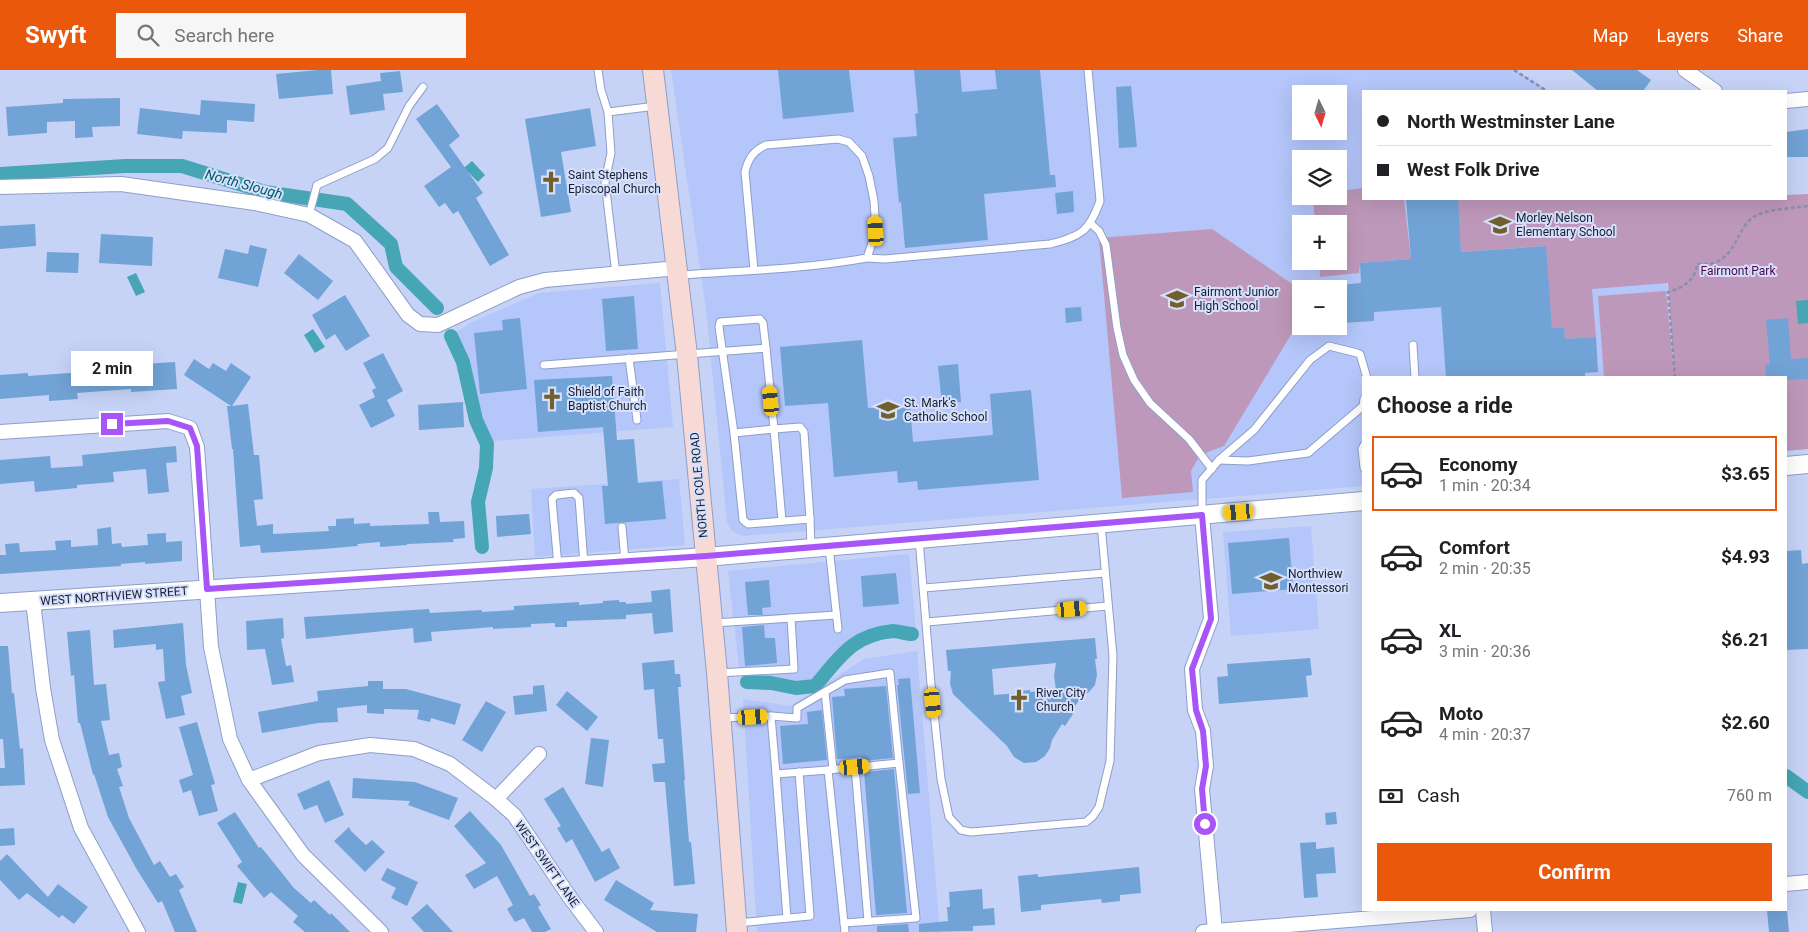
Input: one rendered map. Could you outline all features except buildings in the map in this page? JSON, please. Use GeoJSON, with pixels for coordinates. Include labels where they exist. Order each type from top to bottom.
{"type":"FeatureCollection","features":[{"type":"Feature","properties":{"kind":"main road","name":"NORTH COLE ROAD"},"geometry":{"type":"LineString","coordinates":[[653,70],[687,355],[717,673],[736,927]]}},
{"type":"Feature","properties":{"kind":"street"},"geometry":{"type":"LineString","coordinates":[[1685,70],[1714,90]]}},
{"type":"Feature","properties":{"kind":"street"},"geometry":{"type":"LineString","coordinates":[[1787,101],[1808,99]]}},
{"type":"Feature","properties":{"kind":"street"},"geometry":{"type":"LineString","coordinates":[[0,187],[121,184],[255,204],[309,215],[355,241],[408,315],[420,324],[438,325],[519,287],[545,280],[616,274],[678,272]]}},
{"type":"Feature","properties":{"kind":"street"},"geometry":{"type":"LineString","coordinates":[[0,432],[168,421],[190,428],[197,446],[211,647],[230,739],[249,780],[303,855],[381,932]]}},
{"type":"Feature","properties":{"kind":"street"},"geometry":{"type":"LineString","coordinates":[[1787,466],[1808,464]]}},
{"type":"Feature","properties":{"kind":"street","name":"WEST NORTHVIEW STREET"},"geometry":{"type":"LineString","coordinates":[[0,603],[706,556],[1362,501]]}},
{"type":"Feature","properties":{"kind":"street"},"geometry":{"type":"LineString","coordinates":[[1202,515],[1211,619],[1192,669],[1196,710],[1203,731],[1206,766],[1202,789],[1209,932],[1459,911]]}},
{"type":"Feature","properties":{"kind":"street"},"geometry":{"type":"LineString","coordinates":[[33,601],[43,688],[52,740],[81,828],[138,932]]}},
{"type":"Feature","properties":{"kind":"street","name":"WEST SWIFT LANE"},"geometry":{"type":"LineString","coordinates":[[249,780],[319,753],[370,745],[414,749],[450,764],[514,815],[571,899],[596,932]]}},
{"type":"Feature","properties":{"kind":"street"},"geometry":{"type":"LineString","coordinates":[[496,799],[539,754]]}},
{"type":"Feature","properties":{"kind":"street"},"geometry":{"type":"LineString","coordinates":[[1787,884],[1808,882]]}},
{"type":"Feature","properties":{"kind":"street"},"geometry":{"type":"LineString","coordinates":[[1483,911],[1485,932]]}},
{"type":"Feature","properties":{"kind":"lane"},"geometry":{"type":"LineString","coordinates":[[598,70],[601,90],[608,112],[611,153],[605,182],[616,274]]}},
{"type":"Feature","properties":{"kind":"lane"},"geometry":{"type":"LineString","coordinates":[[678,272],[754,270],[834,264],[867,258],[885,259],[1050,244],[1071,239],[1085,230],[1094,218],[1100,201],[1088,70]]}},
{"type":"Feature","properties":{"kind":"lane"},"geometry":{"type":"LineString","coordinates":[[309,215],[316,185],[375,159],[388,148],[410,106],[423,87]]}},
{"type":"Feature","properties":{"kind":"lane"},"geometry":{"type":"LineString","coordinates":[[608,112],[657,106]]}},
{"type":"Feature","properties":{"kind":"lane"},"geometry":{"type":"LineString","coordinates":[[754,270],[745,172],[747,162],[752,155],[766,145],[838,139],[849,142],[862,156],[874,201],[876,231],[867,258]]}},
{"type":"Feature","properties":{"kind":"lane"},"geometry":{"type":"LineString","coordinates":[[1090,223],[1099,231],[1106,245],[1116,328],[1123,355],[1134,380],[1150,403],[1189,439],[1212,469]]}},
{"type":"Feature","properties":{"kind":"lane"},"geometry":{"type":"LineString","coordinates":[[782,521],[762,322],[760,319],[720,322],[718,327],[734,433],[743,520],[748,524],[810,519]]}},
{"type":"Feature","properties":{"kind":"lane"},"geometry":{"type":"LineString","coordinates":[[1202,515],[1202,480],[1219,460],[1254,430],[1310,360],[1330,346],[1360,354],[1366,376]]}},
{"type":"Feature","properties":{"kind":"lane"},"geometry":{"type":"LineString","coordinates":[[1413,346],[1415,376]]}},
{"type":"Feature","properties":{"kind":"lane"},"geometry":{"type":"LineString","coordinates":[[544,365],[766,348]]}},
{"type":"Feature","properties":{"kind":"lane"},"geometry":{"type":"LineString","coordinates":[[629,358],[637,420]]}},
{"type":"Feature","properties":{"kind":"lane"},"geometry":{"type":"LineString","coordinates":[[1219,460],[1248,461],[1308,453],[1362,407]]}},
{"type":"Feature","properties":{"kind":"lane"},"geometry":{"type":"LineString","coordinates":[[734,433],[800,427],[804,432],[810,519],[820,547],[838,629]]}},
{"type":"Feature","properties":{"kind":"lane"},"geometry":{"type":"LineString","coordinates":[[558,566],[552,499],[556,495],[574,493],[579,498],[584,564]]}},
{"type":"Feature","properties":{"kind":"lane"},"geometry":{"type":"LineString","coordinates":[[919,539],[941,778],[948,817],[961,830],[971,832],[1009,829],[1086,822],[1093,816],[1098,807],[1110,761],[1113,656],[1101,524]]}},
{"type":"Feature","properties":{"kind":"lane"},"geometry":{"type":"LineString","coordinates":[[622,528],[625,562]]}},
{"type":"Feature","properties":{"kind":"lane"},"geometry":{"type":"LineString","coordinates":[[924,588],[1105,573]]}},
{"type":"Feature","properties":{"kind":"lane"},"geometry":{"type":"LineString","coordinates":[[927,622],[1108,606]]}},
{"type":"Feature","properties":{"kind":"lane"},"geometry":{"type":"LineString","coordinates":[[712,624],[836,615]]}},
{"type":"Feature","properties":{"kind":"lane"},"geometry":{"type":"LineString","coordinates":[[717,673],[794,669],[791,618]]}},
{"type":"Feature","properties":{"kind":"lane"},"geometry":{"type":"LineString","coordinates":[[720,718],[771,716],[797,718],[797,708],[846,680],[890,673],[916,918],[844,923]]}},
{"type":"Feature","properties":{"kind":"lane"},"geometry":{"type":"LineString","coordinates":[[825,692],[845,932]]}},
{"type":"Feature","properties":{"kind":"lane"},"geometry":{"type":"LineString","coordinates":[[771,716],[787,918]]}},
{"type":"Feature","properties":{"kind":"lane"},"geometry":{"type":"LineString","coordinates":[[776,774],[899,763]]}},
{"type":"Feature","properties":{"kind":"lane"},"geometry":{"type":"LineString","coordinates":[[855,767],[868,922]]}},
{"type":"Feature","properties":{"kind":"lane"},"geometry":{"type":"LineString","coordinates":[[736,927],[810,916],[799,772]]}},
{"type":"Feature","properties":{"kind":"path"},"geometry":{"type":"LineString","coordinates":[[1514,70],[1545,90]]}},
{"type":"Feature","properties":{"kind":"path"},"geometry":{"type":"LineString","coordinates":[[1675,376],[1668,292],[1689,282],[1697,272],[1697,264],[1715,263],[1724,258],[1734,247],[1742,229],[1754,217],[1765,212],[1808,206]]}},
{"type":"Feature","properties":{"kind":"shaded area"},"geometry":{"type":"Polygon","coordinates":[[[671,70],[1516,70],[1547,90],[1362,90],[1362,200],[1660,200],[1674,376],[1362,376],[1362,486],[742,536],[732,531],[727,522],[706,309],[671,70]]]}},
{"type":"Feature","properties":{"kind":"shaded area"},"geometry":{"type":"Polygon","coordinates":[[[472,161],[485,175],[478,182],[464,168],[472,161]]]}},
{"type":"Feature","properties":{"kind":"shaded area"},"geometry":{"type":"Polygon","coordinates":[[[136,273],[145,292],[136,296],[127,277],[136,273]]]}},
{"type":"Feature","properties":{"kind":"shaded area"},"geometry":{"type":"Polygon","coordinates":[[[660,283],[673,427],[481,442],[473,420],[454,334],[470,323],[539,293],[660,283]]]}},
{"type":"Feature","properties":{"kind":"shaded area"},"geometry":{"type":"Polygon","coordinates":[[[1808,300],[1808,323],[1798,324],[1796,301],[1808,300]]]}},
{"type":"Feature","properties":{"kind":"shaded area"},"geometry":{"type":"Polygon","coordinates":[[[313,329],[325,347],[315,353],[304,335],[313,329]]]}},
{"type":"Feature","properties":{"kind":"shaded area"},"geometry":{"type":"Polygon","coordinates":[[[679,479],[685,545],[535,557],[531,489],[679,479]]]}},
{"type":"Feature","properties":{"kind":"shaded area","name":"Northview Montessori"},"geometry":{"type":"Polygon","coordinates":[[[1311,526],[1319,629],[1231,636],[1223,532],[1311,526]]]}},
{"type":"Feature","properties":{"kind":"shaded area"},"geometry":{"type":"Polygon","coordinates":[[[909,554],[916,630],[896,625],[875,630],[848,644],[809,685],[773,678],[740,675],[728,571],[909,554]]]}},
{"type":"Feature","properties":{"kind":"shaded area"},"geometry":{"type":"Polygon","coordinates":[[[917,651],[940,932],[757,932],[743,699],[790,706],[864,659],[917,651]]]}},
{"type":"Feature","properties":{"kind":"shaded area"},"geometry":{"type":"Polygon","coordinates":[[[238,882],[247,884],[242,904],[233,902],[238,882]]]}},
{"type":"Feature","properties":{"kind":"green space"},"geometry":{"type":"Polygon","coordinates":[[[1362,188],[1362,200],[1404,200],[1411,259],[1360,263],[1359,273],[1320,277],[1320,270],[1347,270],[1347,215],[1314,215],[1314,205],[1347,205],[1347,190],[1362,188]]]}},
{"type":"Feature","properties":{"kind":"green space","name":"Fairmont Park"},"geometry":{"type":"Polygon","coordinates":[[[1808,194],[1808,449],[1787,451],[1787,376],[1604,376],[1598,296],[1666,291],[1674,373],[1668,283],[1592,289],[1596,337],[1565,339],[1564,327],[1552,328],[1545,246],[1461,252],[1457,200],[1787,200],[1787,195],[1808,194]]]}},
{"type":"Feature","properties":{"kind":"green space"},"geometry":{"type":"Polygon","coordinates":[[[1212,229],[1292,284],[1292,333],[1224,446],[1200,455],[1191,471],[1193,492],[1122,498],[1099,238],[1212,229]]]}},
{"type":"Feature","properties":{"kind":"waterway","name":"North Slough"},"geometry":{"type":"LineString","coordinates":[[0,174],[125,166],[182,166],[265,192],[347,204],[391,244],[396,267],[437,308]]}},
{"type":"Feature","properties":{"kind":"waterway","name":"North Slough"},"geometry":{"type":"LineString","coordinates":[[451,336],[463,362],[476,420],[487,444],[486,468],[478,502],[482,547]]}},
{"type":"Feature","properties":{"kind":"waterway","name":"North Slough"},"geometry":{"type":"LineString","coordinates":[[747,682],[771,683],[796,688],[815,686],[848,649],[867,637],[893,631],[912,634]]}},
{"type":"Feature","properties":{"kind":"waterway"},"geometry":{"type":"LineString","coordinates":[[1787,777],[1808,792]]}},
{"type":"Feature","properties":{"kind":"place","name":"Saint Stephens Episcopal Church"},"geometry":{"type":"Point","coordinates":[551,182]}},
{"type":"Feature","properties":{"kind":"place","name":"Morley Nelson Elementary School"},"geometry":{"type":"Point","coordinates":[1500,225]}},
{"type":"Feature","properties":{"kind":"place","name":"Fairmont Junior High School"},"geometry":{"type":"Point","coordinates":[1177,299]}},
{"type":"Feature","properties":{"kind":"place","name":"Shield of Faith Baptist Church"},"geometry":{"type":"Point","coordinates":[552,399]}},
{"type":"Feature","properties":{"kind":"place","name":"St. Mark's Catholic School"},"geometry":{"type":"Point","coordinates":[888,410]}},
{"type":"Feature","properties":{"kind":"place","name":"Northview Montessori"},"geometry":{"type":"Point","coordinates":[1271,581]}},
{"type":"Feature","properties":{"kind":"place","name":"River City Church"},"geometry":{"type":"Point","coordinates":[1019,700]}},
{"type":"Feature","properties":{"kind":"route"},"geometry":{"type":"LineString","coordinates":[[112,424],[168,421],[190,428],[197,446],[207,589],[706,556],[1202,515],[1211,619],[1192,669],[1196,710],[1203,731],[1206,766],[1202,789],[1205,824]]}}]}
